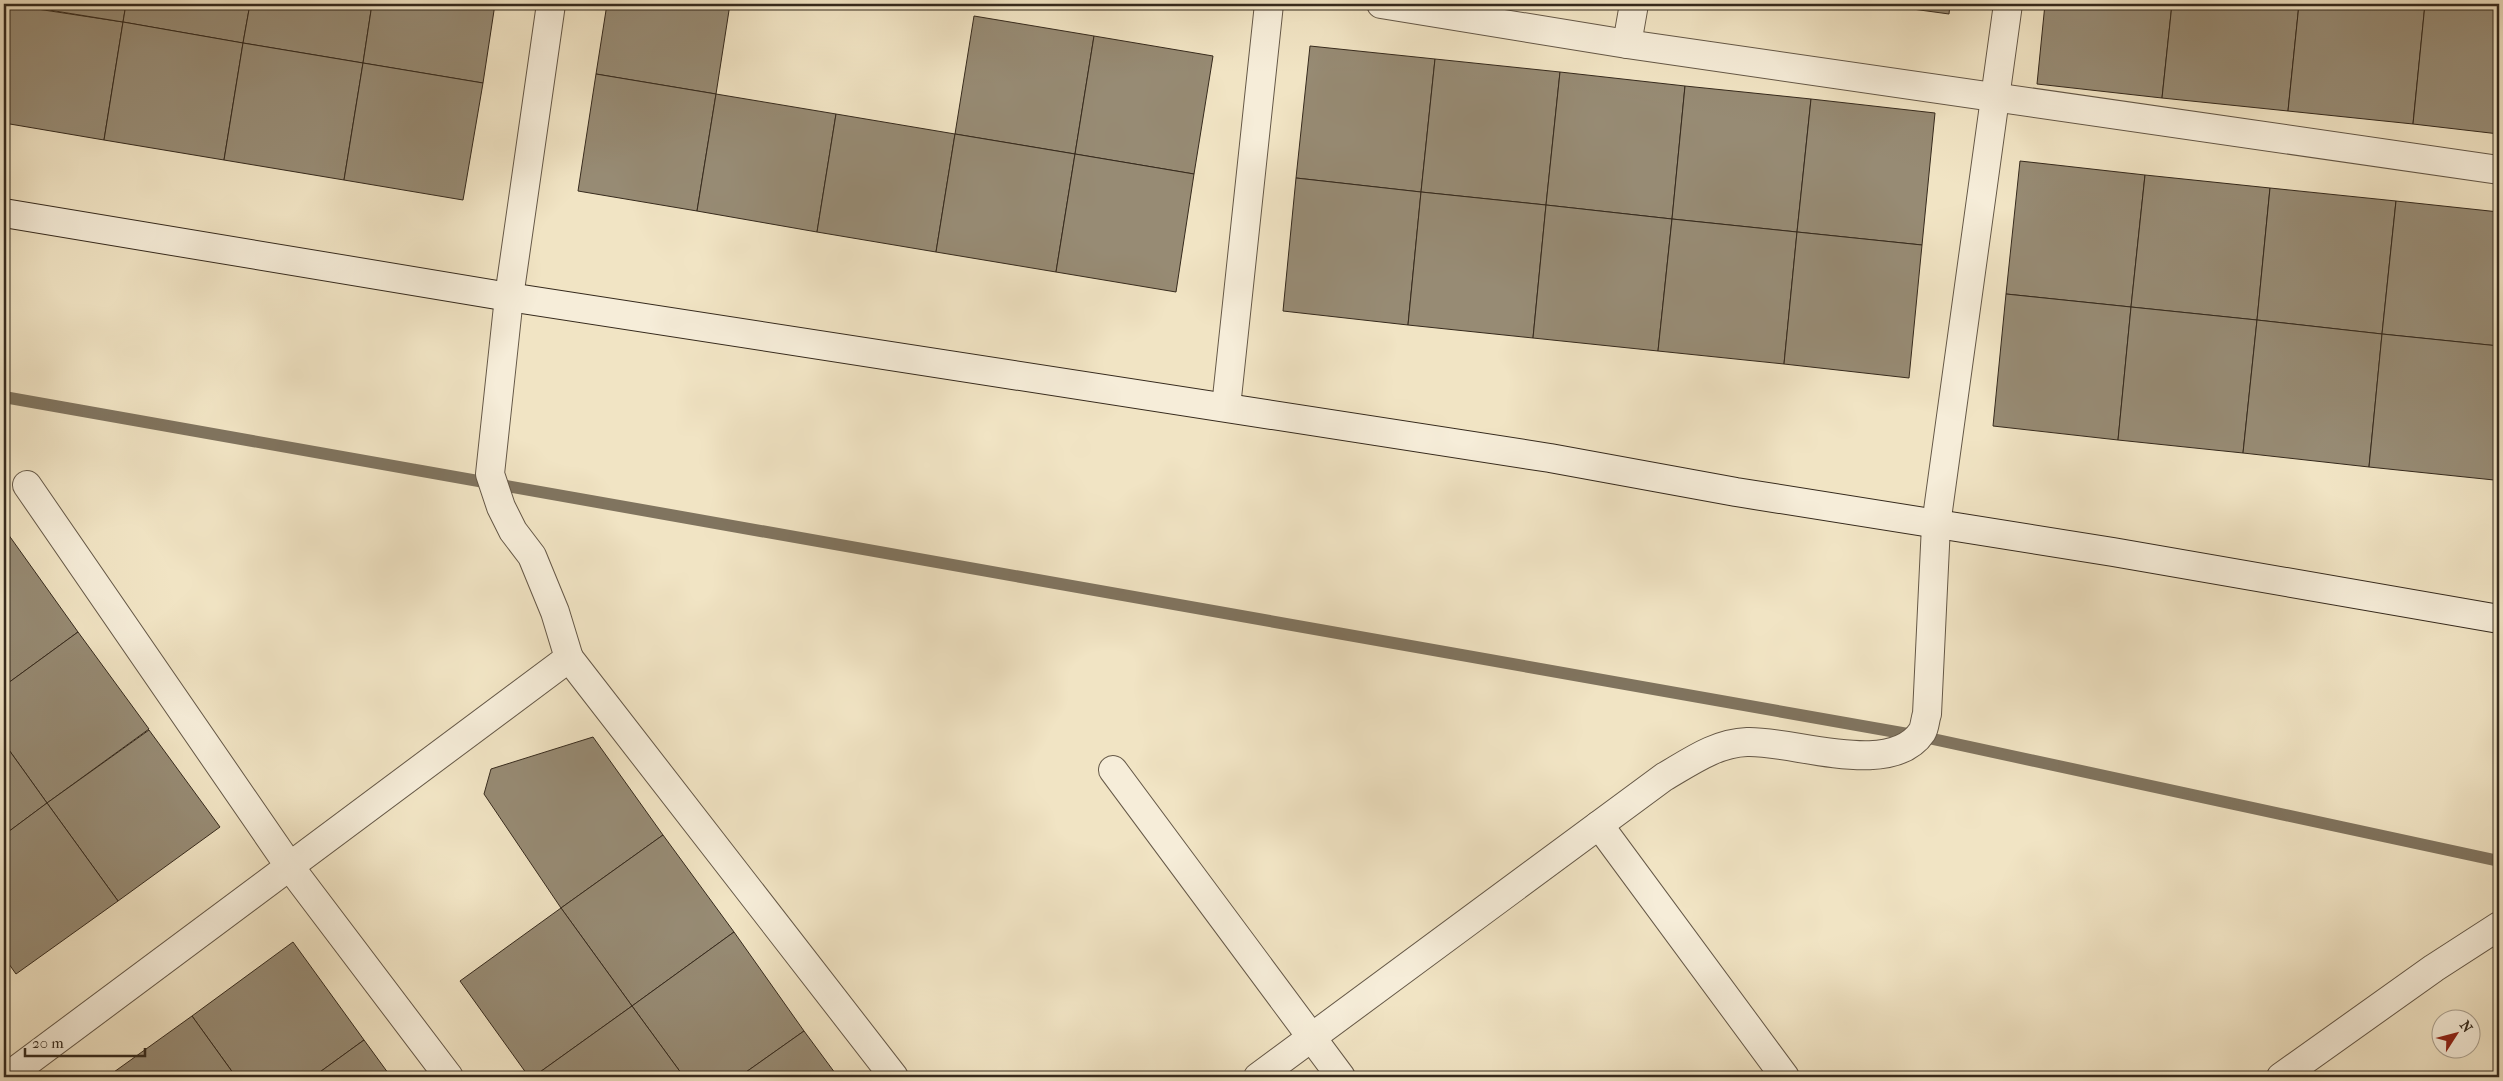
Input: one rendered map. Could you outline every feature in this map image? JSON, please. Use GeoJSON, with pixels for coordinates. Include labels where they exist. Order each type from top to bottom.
{"type":"FeatureCollection","features":[{"type":"Feature","properties":{"kind":"street"},"geometry":{"type":"LineString","coordinates":[[551,4],[509,297],[490,474],[501,508],[513,531],[532,556],[555,612],[569,658],[894,1077]]}},
{"type":"Feature","properties":{"kind":"street"},"geometry":{"type":"LineString","coordinates":[[1226,407],[1269,4]]}},
{"type":"Feature","properties":{"kind":"street"},"geometry":{"type":"LineString","coordinates":[[1381,4],[1627,44],[2499,170]]}},
{"type":"Feature","properties":{"kind":"street"},"geometry":{"type":"LineString","coordinates":[[1627,44],[1634,4]]}},
{"type":"Feature","properties":{"kind":"street"},"geometry":{"type":"LineString","coordinates":[[1258,1077],[1664,777],[1725,745],[1748,742],[1860,755],[1891,753],[1916,738],[1923,731],[1927,714],[1936,525],[2008,4]]}},
{"type":"Feature","properties":{"kind":"street"},"geometry":{"type":"LineString","coordinates":[[4,213],[509,297],[1550,458],[2499,619]]}},
{"type":"Feature","properties":{"kind":"street"},"geometry":{"type":"LineString","coordinates":[[27,485],[290,867],[450,1077]]}},
{"type":"Feature","properties":{"kind":"street"},"geometry":{"type":"LineString","coordinates":[[8,1077],[569,658]]}},
{"type":"Feature","properties":{"kind":"street"},"geometry":{"type":"LineString","coordinates":[[1113,770],[1341,1077]]}},
{"type":"Feature","properties":{"kind":"street"},"geometry":{"type":"LineString","coordinates":[[1599,825],[1786,1077]]}},
{"type":"Feature","properties":{"kind":"street"},"geometry":{"type":"LineString","coordinates":[[2281,1077],[2434,968],[2499,926]]}},
{"type":"Feature","properties":{"kind":"building"},"geometry":{"type":"Polygon","coordinates":[[[4,4],[123,22],[104,140],[4,123],[4,4]]]}},
{"type":"Feature","properties":{"kind":"building"},"geometry":{"type":"Polygon","coordinates":[[[12,4],[126,4],[123,22],[12,4]]]}},
{"type":"Feature","properties":{"kind":"building"},"geometry":{"type":"Polygon","coordinates":[[[126,4],[250,4],[243,43],[123,22],[126,4]]]}},
{"type":"Feature","properties":{"kind":"building"},"geometry":{"type":"Polygon","coordinates":[[[250,4],[372,4],[363,63],[243,43],[250,4]]]}},
{"type":"Feature","properties":{"kind":"building"},"geometry":{"type":"Polygon","coordinates":[[[372,4],[495,4],[483,83],[363,63],[372,4]]]}},
{"type":"Feature","properties":{"kind":"building"},"geometry":{"type":"Polygon","coordinates":[[[607,4],[730,4],[716,94],[596,74],[607,4]]]}},
{"type":"Feature","properties":{"kind":"building"},"geometry":{"type":"Polygon","coordinates":[[[1876,4],[1950,4],[1949,14],[1876,4]]]}},
{"type":"Feature","properties":{"kind":"building"},"geometry":{"type":"Polygon","coordinates":[[[2045,4],[2172,4],[2162,98],[2037,84],[2045,4]]]}},
{"type":"Feature","properties":{"kind":"building"},"geometry":{"type":"Polygon","coordinates":[[[2172,4],[2299,4],[2288,111],[2162,98],[2172,4]]]}},
{"type":"Feature","properties":{"kind":"building"},"geometry":{"type":"Polygon","coordinates":[[[2299,4],[2425,4],[2413,124],[2288,111],[2299,4]]]}},
{"type":"Feature","properties":{"kind":"building"},"geometry":{"type":"Polygon","coordinates":[[[2425,4],[2499,4],[2499,134],[2413,124],[2425,4]]]}},
{"type":"Feature","properties":{"kind":"building"},"geometry":{"type":"Polygon","coordinates":[[[974,16],[1094,36],[1075,154],[955,134],[974,16]]]}},
{"type":"Feature","properties":{"kind":"building"},"geometry":{"type":"Polygon","coordinates":[[[123,22],[243,43],[224,160],[104,140],[123,22]]]}},
{"type":"Feature","properties":{"kind":"building"},"geometry":{"type":"Polygon","coordinates":[[[1094,36],[1213,56],[1194,174],[1075,154],[1094,36]]]}},
{"type":"Feature","properties":{"kind":"building"},"geometry":{"type":"Polygon","coordinates":[[[243,43],[363,63],[344,180],[224,160],[243,43]]]}},
{"type":"Feature","properties":{"kind":"building"},"geometry":{"type":"Polygon","coordinates":[[[1310,46],[1435,59],[1421,192],[1296,178],[1310,46]]]}},
{"type":"Feature","properties":{"kind":"building"},"geometry":{"type":"Polygon","coordinates":[[[1435,59],[1560,72],[1546,205],[1421,192],[1435,59]]]}},
{"type":"Feature","properties":{"kind":"building"},"geometry":{"type":"Polygon","coordinates":[[[363,63],[483,83],[463,200],[344,180],[363,63]]]}},
{"type":"Feature","properties":{"kind":"building"},"geometry":{"type":"Polygon","coordinates":[[[1560,72],[1685,86],[1672,219],[1546,205],[1560,72]]]}},
{"type":"Feature","properties":{"kind":"building"},"geometry":{"type":"Polygon","coordinates":[[[596,74],[716,94],[697,211],[578,191],[596,74]]]}},
{"type":"Feature","properties":{"kind":"building"},"geometry":{"type":"Polygon","coordinates":[[[1685,86],[1811,99],[1797,232],[1672,219],[1685,86]]]}},
{"type":"Feature","properties":{"kind":"building"},"geometry":{"type":"Polygon","coordinates":[[[716,94],[836,114],[817,232],[697,211],[716,94]]]}},
{"type":"Feature","properties":{"kind":"building"},"geometry":{"type":"Polygon","coordinates":[[[1811,99],[1935,113],[1922,245],[1797,232],[1811,99]]]}},
{"type":"Feature","properties":{"kind":"building"},"geometry":{"type":"Polygon","coordinates":[[[836,114],[955,134],[936,252],[817,232],[836,114]]]}},
{"type":"Feature","properties":{"kind":"building"},"geometry":{"type":"Polygon","coordinates":[[[955,134],[1075,154],[1056,272],[936,252],[955,134]]]}},
{"type":"Feature","properties":{"kind":"building"},"geometry":{"type":"Polygon","coordinates":[[[1075,154],[1194,174],[1176,292],[1056,272],[1075,154]]]}},
{"type":"Feature","properties":{"kind":"building"},"geometry":{"type":"Polygon","coordinates":[[[2020,161],[2145,175],[2131,307],[2006,294],[2020,161]]]}},
{"type":"Feature","properties":{"kind":"building"},"geometry":{"type":"Polygon","coordinates":[[[2145,175],[2270,188],[2257,320],[2131,307],[2145,175]]]}},
{"type":"Feature","properties":{"kind":"building"},"geometry":{"type":"Polygon","coordinates":[[[1296,178],[1421,192],[1408,325],[1283,311],[1296,178]]]}},
{"type":"Feature","properties":{"kind":"building"},"geometry":{"type":"Polygon","coordinates":[[[2270,188],[2396,201],[2382,334],[2257,320],[2270,188]]]}},
{"type":"Feature","properties":{"kind":"building"},"geometry":{"type":"Polygon","coordinates":[[[1421,192],[1546,205],[1533,338],[1408,325],[1421,192]]]}},
{"type":"Feature","properties":{"kind":"building"},"geometry":{"type":"Polygon","coordinates":[[[2396,201],[2499,212],[2499,346],[2382,334],[2396,201]]]}},
{"type":"Feature","properties":{"kind":"building"},"geometry":{"type":"Polygon","coordinates":[[[1546,205],[1672,219],[1658,351],[1533,338],[1546,205]]]}},
{"type":"Feature","properties":{"kind":"building"},"geometry":{"type":"Polygon","coordinates":[[[1672,219],[1797,232],[1784,364],[1658,351],[1672,219]]]}},
{"type":"Feature","properties":{"kind":"building"},"geometry":{"type":"Polygon","coordinates":[[[1797,232],[1922,245],[1909,378],[1784,364],[1797,232]]]}},
{"type":"Feature","properties":{"kind":"building"},"geometry":{"type":"Polygon","coordinates":[[[2006,294],[2131,307],[2118,440],[1993,426],[2006,294]]]}},
{"type":"Feature","properties":{"kind":"building"},"geometry":{"type":"Polygon","coordinates":[[[2131,307],[2257,320],[2243,453],[2118,440],[2131,307]]]}},
{"type":"Feature","properties":{"kind":"building"},"geometry":{"type":"Polygon","coordinates":[[[2257,320],[2382,334],[2369,467],[2243,453],[2257,320]]]}},
{"type":"Feature","properties":{"kind":"building"},"geometry":{"type":"Polygon","coordinates":[[[2382,334],[2499,346],[2499,427],[2494,480],[2369,467],[2382,334]]]}},
{"type":"Feature","properties":{"kind":"building"},"geometry":{"type":"Polygon","coordinates":[[[2499,427],[2499,480],[2494,480],[2499,427]]]}},
{"type":"Feature","properties":{"kind":"building"},"geometry":{"type":"Polygon","coordinates":[[[8,534],[78,632],[4,686],[4,537],[8,534]]]}},
{"type":"Feature","properties":{"kind":"building"},"geometry":{"type":"Polygon","coordinates":[[[78,632],[149,729],[47,803],[4,743],[4,686],[78,632]]]}},
{"type":"Feature","properties":{"kind":"building"},"geometry":{"type":"Polygon","coordinates":[[[149,730],[220,827],[118,901],[47,803],[149,730]]]}},
{"type":"Feature","properties":{"kind":"building"},"geometry":{"type":"Polygon","coordinates":[[[593,737],[663,835],[561,908],[484,794],[491,769],[593,737]]]}},
{"type":"Feature","properties":{"kind":"building"},"geometry":{"type":"Polygon","coordinates":[[[4,743],[47,803],[4,835],[4,743]]]}},
{"type":"Feature","properties":{"kind":"building"},"geometry":{"type":"Polygon","coordinates":[[[47,803],[118,901],[16,974],[4,957],[4,835],[47,803]]]}},
{"type":"Feature","properties":{"kind":"building"},"geometry":{"type":"Polygon","coordinates":[[[663,835],[734,932],[632,1006],[561,908],[663,835]]]}},
{"type":"Feature","properties":{"kind":"building"},"geometry":{"type":"Polygon","coordinates":[[[561,908],[632,1006],[533,1077],[529,1077],[460,981],[561,908]]]}},
{"type":"Feature","properties":{"kind":"building"},"geometry":{"type":"Polygon","coordinates":[[[734,932],[804,1031],[739,1077],[684,1077],[632,1006],[734,932]]]}},
{"type":"Feature","properties":{"kind":"building"},"geometry":{"type":"Polygon","coordinates":[[[293,942],[364,1040],[313,1077],[236,1077],[192,1016],[293,942]]]}},
{"type":"Feature","properties":{"kind":"building"},"geometry":{"type":"Polygon","coordinates":[[[632,1006],[684,1077],[533,1077],[632,1006]]]}},
{"type":"Feature","properties":{"kind":"building"},"geometry":{"type":"Polygon","coordinates":[[[192,1016],[236,1077],[107,1077],[192,1016]]]}},
{"type":"Feature","properties":{"kind":"building"},"geometry":{"type":"Polygon","coordinates":[[[804,1031],[838,1077],[739,1077],[804,1031]]]}},
{"type":"Feature","properties":{"kind":"building"},"geometry":{"type":"Polygon","coordinates":[[[364,1040],[391,1077],[313,1077],[364,1040]]]}},
{"type":"Feature","properties":{"kind":"waterway"},"geometry":{"type":"LineString","coordinates":[[4,397],[1919,736],[2499,861]]}}]}
